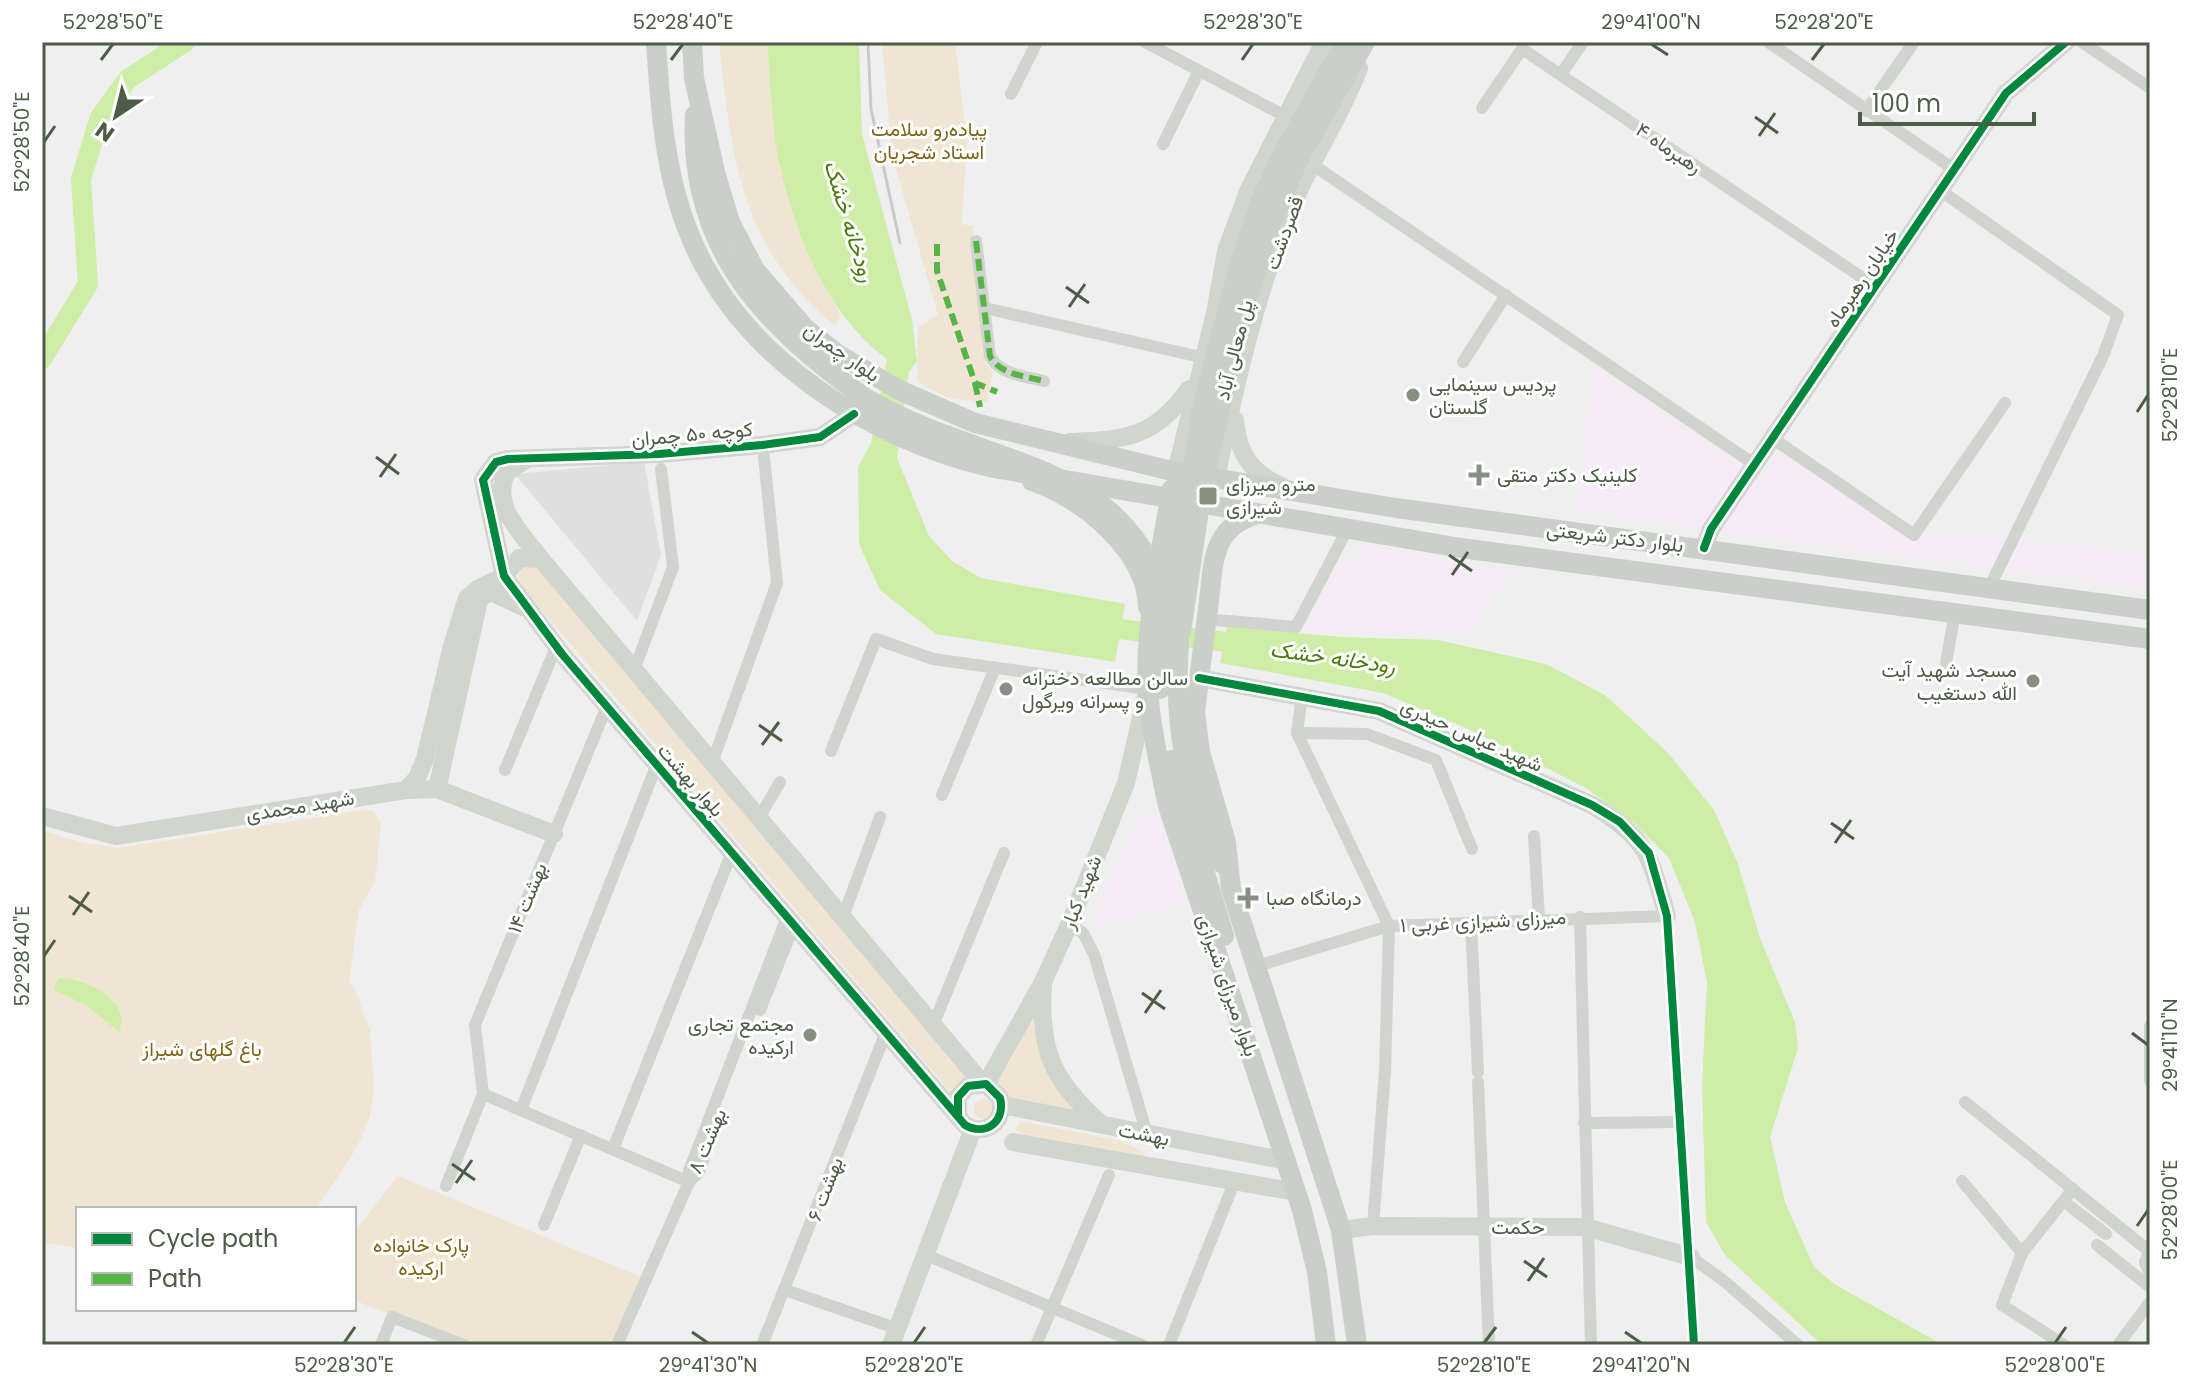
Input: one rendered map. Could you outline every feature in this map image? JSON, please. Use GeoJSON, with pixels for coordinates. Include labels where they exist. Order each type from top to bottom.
{"type":"FeatureCollection","features":[{"type":"Feature","properties":{"kind":"main road","name":"بلوار چمران"},"geometry":{"type":"LineString","coordinates":[[656,42],[673,186],[691,240],[718,287],[755,334],[794,370],[905,442],[950,459],[1211,506]]}},
{"type":"Feature","properties":{"kind":"main road","name":"بلوار چمران"},"geometry":{"type":"LineString","coordinates":[[692,42],[696,87],[730,222],[755,270],[805,328],[836,353],[880,380],[992,430],[1176,472]]}},
{"type":"Feature","properties":{"kind":"main road","name":"پل معالی آباد"},"geometry":{"type":"LineString","coordinates":[[1155,616],[1203,403],[1240,263],[1261,200],[1345,42]]}},
{"type":"Feature","properties":{"kind":"main road","name":"پل معالی آباد"},"geometry":{"type":"LineString","coordinates":[[1223,894],[1188,779],[1178,726],[1179,644],[1203,483],[1242,315],[1269,229],[1299,158],[1365,42]]}},
{"type":"Feature","properties":{"kind":"main road"},"geometry":{"type":"LineString","coordinates":[[696,87],[693,151],[708,222],[724,256],[768,319],[863,412],[922,427],[1064,479],[1101,502],[1128,531],[1153,569],[1174,622],[1179,644]]}},
{"type":"Feature","properties":{"kind":"main road"},"geometry":{"type":"LineString","coordinates":[[1098,484],[1105,476],[1101,455]]}},
{"type":"Feature","properties":{"kind":"main road","name":"بلوار چمران"},"geometry":{"type":"LineString","coordinates":[[994,468],[1039,484],[1080,506],[1098,520],[1139,572],[1155,616]]}},
{"type":"Feature","properties":{"kind":"main road"},"geometry":{"type":"LineString","coordinates":[[1176,472],[1162,545],[1155,616],[1166,741],[1223,894],[1251,1053]]}},
{"type":"Feature","properties":{"kind":"main road","name":"بلوار دکتر شریعتی"},"geometry":{"type":"LineString","coordinates":[[1176,472],[1467,518],[2150,610]]}},
{"type":"Feature","properties":{"kind":"main road"},"geometry":{"type":"LineString","coordinates":[[1211,506],[1216,479]]}},
{"type":"Feature","properties":{"kind":"main road","name":"بلوار دکتر شریعتی"},"geometry":{"type":"LineString","coordinates":[[1211,506],[1349,526],[1461,548],[2150,639]]}},
{"type":"Feature","properties":{"kind":"main road"},"geometry":{"type":"LineString","coordinates":[[1162,545],[1181,539],[1198,541],[1216,555],[1228,528],[1258,514]]}},
{"type":"Feature","properties":{"kind":"main road"},"geometry":{"type":"LineString","coordinates":[[1461,548],[1475,533],[1467,518]]}},
{"type":"Feature","properties":{"kind":"main road"},"geometry":{"type":"LineString","coordinates":[[1492,552],[1485,535],[1499,522]]}},
{"type":"Feature","properties":{"kind":"main road","name":"بلوار میرزای شیرازی"},"geometry":{"type":"LineString","coordinates":[[1216,555],[1195,712],[1200,752],[1226,842],[1223,894],[1257,966],[1341,1230],[1357,1345]]}},
{"type":"Feature","properties":{"kind":"main road","name":"بلوار میرزای شیرازی"},"geometry":{"type":"LineString","coordinates":[[1155,616],[1148,689],[1168,806],[1287,1161],[1317,1272],[1326,1345]]}},
{"type":"Feature","properties":{"kind":"street"},"geometry":{"type":"LineString","coordinates":[[1011,94],[1037,42]]}},
{"type":"Feature","properties":{"kind":"street"},"geometry":{"type":"LineString","coordinates":[[1145,42],[1283,115]]}},
{"type":"Feature","properties":{"kind":"street"},"geometry":{"type":"LineString","coordinates":[[1176,472],[1226,251],[1249,189],[1283,115],[1324,42]]}},
{"type":"Feature","properties":{"kind":"street","name":"قصردشت"},"geometry":{"type":"LineString","coordinates":[[1216,479],[1276,247],[1358,71],[1365,42]]}},
{"type":"Feature","properties":{"kind":"street"},"geometry":{"type":"LineString","coordinates":[[1561,74],[1583,42]]}},
{"type":"Feature","properties":{"kind":"street"},"geometry":{"type":"LineString","coordinates":[[1768,42],[1955,170]]}},
{"type":"Feature","properties":{"kind":"street"},"geometry":{"type":"LineString","coordinates":[[1866,111],[1914,42]]}},
{"type":"Feature","properties":{"kind":"street","name":"خیابان رهبرماه"},"geometry":{"type":"LineString","coordinates":[[1704,548],[1711,529],[1754,464],[2006,93],[2066,42]]}},
{"type":"Feature","properties":{"kind":"street"},"geometry":{"type":"LineString","coordinates":[[2082,42],[2150,88]]}},
{"type":"Feature","properties":{"kind":"street","name":"۴ رهبرماه"},"geometry":{"type":"LineString","coordinates":[[1482,108],[1522,49],[1876,287]]}},
{"type":"Feature","properties":{"kind":"street"},"geometry":{"type":"LineString","coordinates":[[1163,144],[1199,71]]}},
{"type":"Feature","properties":{"kind":"street"},"geometry":{"type":"LineString","coordinates":[[1313,165],[1754,464]]}},
{"type":"Feature","properties":{"kind":"street"},"geometry":{"type":"LineString","coordinates":[[1941,191],[2118,315],[2103,356],[1989,588]]}},
{"type":"Feature","properties":{"kind":"street"},"geometry":{"type":"LineString","coordinates":[[976,241],[994,363],[1008,372],[1044,381]]}},
{"type":"Feature","properties":{"kind":"street"},"geometry":{"type":"LineString","coordinates":[[1463,362],[1506,295]]}},
{"type":"Feature","properties":{"kind":"street"},"geometry":{"type":"LineString","coordinates":[[985,308],[1202,366]]}},
{"type":"Feature","properties":{"kind":"street"},"geometry":{"type":"LineString","coordinates":[[1057,443],[1122,440],[1144,432],[1173,411],[1202,366]]}},
{"type":"Feature","properties":{"kind":"street"},"geometry":{"type":"LineString","coordinates":[[1202,366],[1191,448],[1206,451],[1223,445]]}},
{"type":"Feature","properties":{"kind":"street"},"geometry":{"type":"LineString","coordinates":[[1234,401],[1238,443],[1245,461],[1265,478],[1289,489]]}},
{"type":"Feature","properties":{"kind":"street"},"geometry":{"type":"LineString","coordinates":[[1772,438],[1914,535],[2005,403]]}},
{"type":"Feature","properties":{"kind":"street","name":"کوچه ۵۰ چمران"},"geometry":{"type":"LineString","coordinates":[[525,460],[659,454],[820,437],[863,412]]}},
{"type":"Feature","properties":{"kind":"street"},"geometry":{"type":"LineString","coordinates":[[712,763],[777,583],[764,457]]}},
{"type":"Feature","properties":{"kind":"street","name":"بلوار بهشت"},"geometry":{"type":"LineString","coordinates":[[525,460],[507,472],[500,494],[502,505],[541,559],[984,1084]]}},
{"type":"Feature","properties":{"kind":"street","name":"بلوار بهشت"},"geometry":{"type":"LineString","coordinates":[[525,460],[496,462],[483,480],[504,576],[556,647],[958,1116]]}},
{"type":"Feature","properties":{"kind":"street"},"geometry":{"type":"LineString","coordinates":[[634,670],[673,567],[661,469]]}},
{"type":"Feature","properties":{"kind":"street"},"geometry":{"type":"LineString","coordinates":[[1207,614],[1296,627],[1349,526]]}},
{"type":"Feature","properties":{"kind":"street"},"geometry":{"type":"LineString","coordinates":[[406,790],[417,778],[425,759],[467,598],[479,588],[504,576],[519,558],[541,559]]}},
{"type":"Feature","properties":{"kind":"street"},"geometry":{"type":"LineString","coordinates":[[437,789],[479,600],[489,591],[496,592],[526,608]]}},
{"type":"Feature","properties":{"kind":"street"},"geometry":{"type":"LineString","coordinates":[[1946,663],[1955,613]]}},
{"type":"Feature","properties":{"kind":"street"},"geometry":{"type":"LineString","coordinates":[[831,751],[876,639],[933,659],[1148,689]]}},
{"type":"Feature","properties":{"kind":"street"},"geometry":{"type":"LineString","coordinates":[[505,770],[556,647]]}},
{"type":"Feature","properties":{"kind":"street"},"geometry":{"type":"LineString","coordinates":[[942,795],[995,668]]}},
{"type":"Feature","properties":{"kind":"street","name":"شهید عباس حیدری"},"geometry":{"type":"LineString","coordinates":[[1199,678],[1379,711],[1592,805],[1620,822],[1649,853],[1667,916]]}},
{"type":"Feature","properties":{"kind":"street","name":"شهید کبار"},"geometry":{"type":"LineString","coordinates":[[984,1084],[1043,982],[1069,925],[1126,783],[1148,689]]}},
{"type":"Feature","properties":{"kind":"street"},"geometry":{"type":"LineString","coordinates":[[1302,696],[1297,733],[1389,926],[1385,1071],[1373,1226]]}},
{"type":"Feature","properties":{"kind":"street","name":"۱۴ بهشت"},"geometry":{"type":"LineString","coordinates":[[483,1094],[475,1025],[607,706]]}},
{"type":"Feature","properties":{"kind":"street"},"geometry":{"type":"LineString","coordinates":[[1297,733],[1367,734],[1436,760],[1472,849]]}},
{"type":"Feature","properties":{"kind":"street"},"geometry":{"type":"LineString","coordinates":[[521,1110],[657,764]]}},
{"type":"Feature","properties":{"kind":"street"},"geometry":{"type":"LineString","coordinates":[[759,818],[780,782]]}},
{"type":"Feature","properties":{"kind":"street","name":"شهید محمدی"},"geometry":{"type":"LineString","coordinates":[[42,816],[116,836],[406,790],[437,789],[554,834]]}},
{"type":"Feature","properties":{"kind":"street"},"geometry":{"type":"LineString","coordinates":[[843,917],[880,817]]}},
{"type":"Feature","properties":{"kind":"street"},"geometry":{"type":"LineString","coordinates":[[1534,836],[1539,919]]}},
{"type":"Feature","properties":{"kind":"street"},"geometry":{"type":"LineString","coordinates":[[613,1149],[732,852]]}},
{"type":"Feature","properties":{"kind":"street"},"geometry":{"type":"LineString","coordinates":[[934,1023],[1004,853]]}},
{"type":"Feature","properties":{"kind":"street"},"geometry":{"type":"LineString","coordinates":[[1667,916],[1679,1122],[1691,1257],[1694,1345]]}},
{"type":"Feature","properties":{"kind":"street","name":"۱ میرزای شیرازی غربی"},"geometry":{"type":"LineString","coordinates":[[1257,966],[1389,926],[1667,916]]}},
{"type":"Feature","properties":{"kind":"street"},"geometry":{"type":"LineString","coordinates":[[1580,917],[1585,1227],[1591,1345]]}},
{"type":"Feature","properties":{"kind":"street","name":"۸ بهشت"},"geometry":{"type":"LineString","coordinates":[[617,1345],[689,1182],[689,1171],[791,921]]}},
{"type":"Feature","properties":{"kind":"street"},"geometry":{"type":"LineString","coordinates":[[1471,923],[1489,1345]]}},
{"type":"Feature","properties":{"kind":"street"},"geometry":{"type":"LineString","coordinates":[[1069,925],[1083,933],[1094,954],[1147,1134]]}},
{"type":"Feature","properties":{"kind":"street"},"geometry":{"type":"LineString","coordinates":[[1043,982],[1041,1020],[1053,1068],[1077,1102],[1102,1125]]}},
{"type":"Feature","properties":{"kind":"street"},"geometry":{"type":"LineString","coordinates":[[2150,1026],[2150,1081]]}},
{"type":"Feature","properties":{"kind":"street","name":"۶ بهشت"},"geometry":{"type":"LineString","coordinates":[[762,1345],[886,1032]]}},
{"type":"Feature","properties":{"kind":"street"},"geometry":{"type":"LineString","coordinates":[[959,1053],[989,1058],[1006,1048]]}},
{"type":"Feature","properties":{"kind":"street"},"geometry":{"type":"LineString","coordinates":[[984,1084],[996,1091],[1002,1105],[993,1125],[973,1129],[958,1116],[956,1105],[962,1091],[984,1084]]}},
{"type":"Feature","properties":{"kind":"street"},"geometry":{"type":"LineString","coordinates":[[446,1186],[483,1094],[689,1182]]}},
{"type":"Feature","properties":{"kind":"street"},"geometry":{"type":"LineString","coordinates":[[1965,1102],[2150,1250],[2145,1262],[2150,1275]]}},
{"type":"Feature","properties":{"kind":"street","name":"بهشت"},"geometry":{"type":"LineString","coordinates":[[1002,1105],[1287,1161]]}},
{"type":"Feature","properties":{"kind":"street"},"geometry":{"type":"LineString","coordinates":[[1584,1123],[1679,1122]]}},
{"type":"Feature","properties":{"kind":"street"},"geometry":{"type":"LineString","coordinates":[[785,1290],[894,1337],[973,1129]]}},
{"type":"Feature","properties":{"kind":"street"},"geometry":{"type":"LineString","coordinates":[[544,1225],[581,1135]]}},
{"type":"Feature","properties":{"kind":"street"},"geometry":{"type":"LineString","coordinates":[[1013,1142],[1296,1192]]}},
{"type":"Feature","properties":{"kind":"street"},"geometry":{"type":"LineString","coordinates":[[1036,1345],[1109,1175]]}},
{"type":"Feature","properties":{"kind":"street"},"geometry":{"type":"LineString","coordinates":[[1962,1181],[2022,1253]]}},
{"type":"Feature","properties":{"kind":"street"},"geometry":{"type":"LineString","coordinates":[[1169,1345],[1234,1183]]}},
{"type":"Feature","properties":{"kind":"street"},"geometry":{"type":"LineString","coordinates":[[2064,1345],[2002,1305],[2022,1253],[2073,1189]]}},
{"type":"Feature","properties":{"kind":"street"},"geometry":{"type":"LineString","coordinates":[[2071,1207],[2106,1234]]}},
{"type":"Feature","properties":{"kind":"street"},"geometry":{"type":"LineString","coordinates":[[2114,1222],[2094,1249],[2150,1287]]}},
{"type":"Feature","properties":{"kind":"street","name":"حکمت"},"geometry":{"type":"LineString","coordinates":[[1341,1230],[1373,1226],[1585,1227],[1691,1257]]}},
{"type":"Feature","properties":{"kind":"street"},"geometry":{"type":"LineString","coordinates":[[926,1255],[1142,1345]]}},
{"type":"Feature","properties":{"kind":"street"},"geometry":{"type":"LineString","coordinates":[[1691,1257],[1766,1315],[1798,1345]]}},
{"type":"Feature","properties":{"kind":"street"},"geometry":{"type":"LineString","coordinates":[[2118,1345],[2150,1302]]}},
{"type":"Feature","properties":{"kind":"street"},"geometry":{"type":"LineString","coordinates":[[381,1345],[392,1317],[464,1345]]}},
{"type":"Feature","properties":{"kind":"shaded area"},"geometry":{"type":"Polygon","coordinates":[[[1595,368],[1761,479],[1779,453],[1909,538],[2028,539],[2150,556],[2150,589],[1575,511],[1595,368]]]}},
{"type":"Feature","properties":{"kind":"shaded area"},"geometry":{"type":"Polygon","coordinates":[[[644,462],[661,555],[637,621],[515,474],[644,462]]]}},
{"type":"Feature","properties":{"kind":"shaded area"},"geometry":{"type":"Polygon","coordinates":[[[1363,545],[1420,553],[1509,572],[1471,633],[1301,631],[1342,560],[1359,562],[1363,545]]]}},
{"type":"Feature","properties":{"kind":"shaded area"},"geometry":{"type":"Polygon","coordinates":[[[1141,813],[1151,814],[1159,821],[1184,903],[1091,928],[1132,825],[1141,813]]]}},
{"type":"Feature","properties":{"kind":"green space"},"geometry":{"type":"Polygon","coordinates":[[[719,42],[767,42],[773,126],[783,174],[804,236],[841,315],[835,326],[803,296],[778,265],[760,232],[736,161],[719,42]]]}},
{"type":"Feature","properties":{"kind":"green space","name":"پیاده‌رو سلامت استاد شجریان"},"geometry":{"type":"Polygon","coordinates":[[[882,42],[955,42],[967,141],[962,224],[973,226],[985,363],[993,372],[987,402],[948,398],[917,382],[918,327],[938,315],[892,155],[882,42]]]}},
{"type":"Feature","properties":{"kind":"green space"},"geometry":{"type":"Polygon","coordinates":[[[538,565],[973,1078],[953,1095],[522,587],[518,576],[522,567],[538,565]]]}},
{"type":"Feature","properties":{"kind":"green space","name":"باغ گلهای شیراز"},"geometry":{"type":"Polygon","coordinates":[[[362,810],[374,811],[381,824],[375,881],[359,910],[349,982],[370,1029],[373,1095],[364,1132],[317,1207],[76,1207],[76,1248],[42,1243],[42,830],[84,843],[119,848],[362,810]]]}},
{"type":"Feature","properties":{"kind":"green space"},"geometry":{"type":"Polygon","coordinates":[[[1035,1005],[1046,1065],[1058,1090],[1079,1116],[1013,1104],[997,1081],[1016,1051],[1035,1005]]]}},
{"type":"Feature","properties":{"kind":"green space"},"geometry":{"type":"Polygon","coordinates":[[[984,1099],[991,1102],[994,1109],[991,1116],[984,1119],[977,1116],[974,1109],[977,1102],[984,1099]]]}},
{"type":"Feature","properties":{"kind":"green space"},"geometry":{"type":"Polygon","coordinates":[[[1021,1121],[1122,1141],[1144,1153],[1146,1158],[1023,1136],[1015,1129],[1021,1121]]]}},
{"type":"Feature","properties":{"kind":"green space","name":"پارک خانواده ارکیده"},"geometry":{"type":"Polygon","coordinates":[[[398,1176],[646,1279],[617,1345],[464,1345],[356,1301],[356,1229],[398,1176]]]}},
{"type":"Feature","properties":{"kind":"water"},"geometry":{"type":"Polygon","coordinates":[[[767,42],[859,42],[862,134],[912,320],[917,361],[909,372],[897,458],[929,536],[952,561],[981,578],[1125,604],[1115,662],[936,634],[880,590],[859,544],[858,467],[871,443],[887,359],[865,340],[829,293],[814,266],[791,209],[777,152],[767,42]]]}},
{"type":"Feature","properties":{"kind":"water"},"geometry":{"type":"Polygon","coordinates":[[[1227,627],[1343,637],[1438,640],[1546,664],[1605,695],[1668,753],[1714,810],[1738,864],[1760,938],[1795,1022],[1798,1048],[1770,1137],[1785,1202],[1814,1267],[1836,1285],[1943,1345],[1822,1345],[1725,1255],[1706,1222],[1702,1084],[1707,982],[1695,922],[1669,858],[1634,823],[1586,788],[1473,731],[1383,693],[1220,663],[1227,627]]]}},
{"type":"Feature","properties":{"kind":"water"},"geometry":{"type":"Polygon","coordinates":[[[58,978],[92,986],[112,1000],[119,1010],[119,1032],[86,1005],[54,989],[58,978]]]}},
{"type":"Feature","properties":{"kind":"waterway"},"geometry":{"type":"LineString","coordinates":[[42,359],[88,284],[81,179],[100,117],[128,79],[185,42]]}},
{"type":"Feature","properties":{"kind":"waterway","name":"رودخانه خشک"},"geometry":{"type":"LineString","coordinates":[[1095,626],[1250,645]]}},
{"type":"Feature","properties":{"kind":"railway"},"geometry":{"type":"LineString","coordinates":[[868,42],[871,109],[900,243]]}},
{"type":"Feature","properties":{"kind":"marked path"},"geometry":{"type":"LineString","coordinates":[[976,241],[990,356],[1006,371],[1044,381]]}},
{"type":"Feature","properties":{"kind":"marked path"},"geometry":{"type":"LineString","coordinates":[[937,244],[937,271],[975,383],[997,392]]}},
{"type":"Feature","properties":{"kind":"marked path"},"geometry":{"type":"LineString","coordinates":[[975,383],[980,407]]}},
{"type":"Feature","properties":{"kind":"cycle path"},"geometry":{"type":"LineString","coordinates":[[1704,548],[1711,529],[2006,93],[2066,42]]}},
{"type":"Feature","properties":{"kind":"cycle path"},"geometry":{"type":"LineString","coordinates":[[854,414],[820,437],[659,454],[508,459],[496,462],[483,480],[504,576],[562,654],[965,1125],[980,1129],[993,1125],[1000,1114],[1000,1098],[986,1084],[968,1086],[958,1097],[958,1116]]}},
{"type":"Feature","properties":{"kind":"cycle path"},"geometry":{"type":"LineString","coordinates":[[1199,678],[1379,711],[1592,805],[1620,822],[1649,853],[1667,916],[1694,1345]]}},
{"type":"Feature","properties":{"kind":"place","name":"پردیس سینمایی گلستان"},"geometry":{"type":"Point","coordinates":[1413,395]}},
{"type":"Feature","properties":{"kind":"place","name":"کلینیک دکتر متقی"},"geometry":{"type":"Point","coordinates":[1479,475]}},
{"type":"Feature","properties":{"kind":"place","name":"مترو میرزای شیرازی"},"geometry":{"type":"Point","coordinates":[1208,496]}},
{"type":"Feature","properties":{"kind":"place","name":"مسجد شهید آیت الله دستغیب"},"geometry":{"type":"Point","coordinates":[2033,681]}},
{"type":"Feature","properties":{"kind":"place","name":"سالن مطالعه دخترانه و پسرانه ویرگول"},"geometry":{"type":"Point","coordinates":[1006,689]}},
{"type":"Feature","properties":{"kind":"place","name":"درمانگاه صبا"},"geometry":{"type":"Point","coordinates":[1248,898]}},
{"type":"Feature","properties":{"kind":"place","name":"مجتمع تجاری ارکیده"},"geometry":{"type":"Point","coordinates":[810,1035]}}]}
